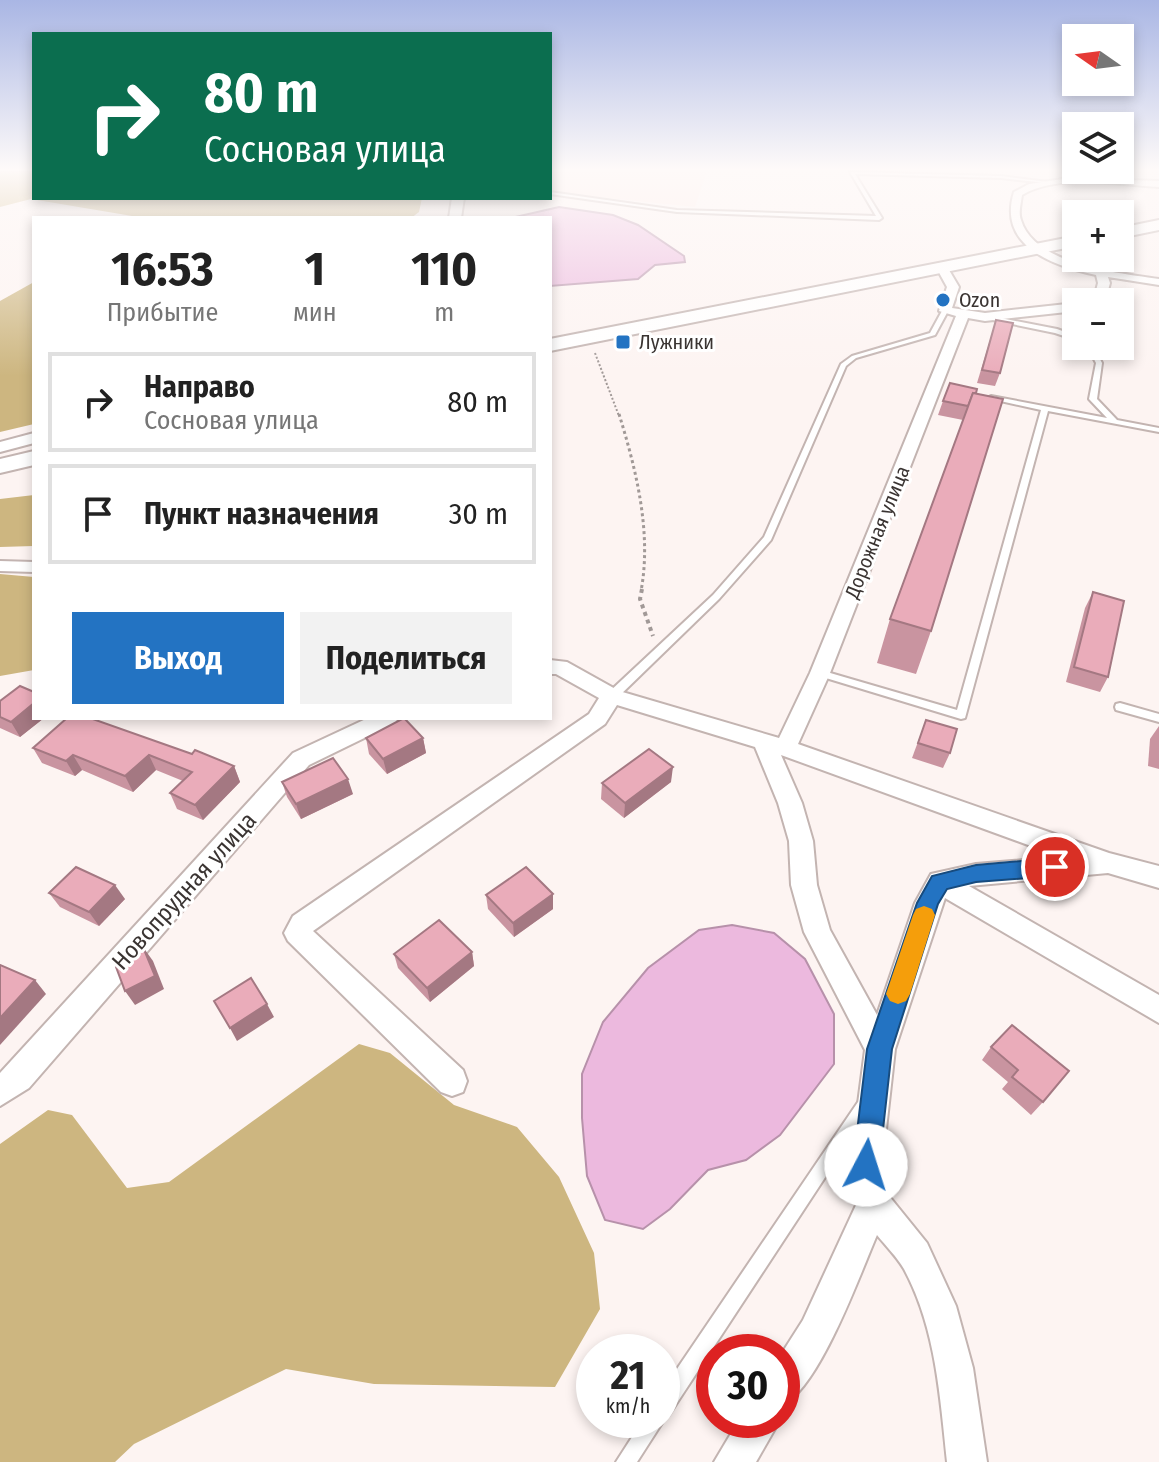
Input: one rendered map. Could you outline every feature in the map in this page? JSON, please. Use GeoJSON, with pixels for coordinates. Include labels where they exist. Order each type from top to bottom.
{"type":"FeatureCollection","features":[{"type":"Feature","properties":{"kind":"main road"},"geometry":{"type":"LineString","coordinates":[[552,345],[1062,244]]}},
{"type":"Feature","properties":{"kind":"main road"},"geometry":{"type":"LineString","coordinates":[[0,466],[32,458]]}},
{"type":"Feature","properties":{"kind":"street"},"geometry":{"type":"LineString","coordinates":[[1024,239],[1034,249],[1101,274],[1159,282]]}},
{"type":"Feature","properties":{"kind":"street","name":"Дорожная улица"},"geometry":{"type":"LineString","coordinates":[[775,745],[820,673],[943,389],[954,312],[953,287],[942,267]]}},
{"type":"Feature","properties":{"kind":"street"},"geometry":{"type":"LineString","coordinates":[[1101,274],[1103,288]]}},
{"type":"Feature","properties":{"kind":"street"},"geometry":{"type":"LineString","coordinates":[[954,312],[985,317],[1062,309]]}},
{"type":"Feature","properties":{"kind":"street"},"geometry":{"type":"LineString","coordinates":[[0,447],[32,439]]}},
{"type":"Feature","properties":{"kind":"street"},"geometry":{"type":"LineString","coordinates":[[0,566],[32,567]]}},
{"type":"Feature","properties":{"kind":"street"},"geometry":{"type":"LineString","coordinates":[[553,664],[612,696],[775,745],[1108,863],[1159,877]]}},
{"type":"Feature","properties":{"kind":"street"},"geometry":{"type":"LineString","coordinates":[[452,1081],[297,933],[302,924],[597,719],[612,696]]}},
{"type":"Feature","properties":{"kind":"street","name":"Новопрудная улица"},"geometry":{"type":"LineString","coordinates":[[0,1091],[18,1078],[301,759],[383,720]]}},
{"type":"Feature","properties":{"kind":"street"},"geometry":{"type":"LineString","coordinates":[[775,745],[801,841],[804,885],[817,932],[880,1049]]}},
{"type":"Feature","properties":{"kind":"street"},"geometry":{"type":"LineString","coordinates":[[967,1462],[955,1368],[938,1306],[915,1255],[874,1204],[866,1165],[872,1093],[880,1049],[928,903],[940,882],[976,874],[1108,863]]}},
{"type":"Feature","properties":{"kind":"street"},"geometry":{"type":"LineString","coordinates":[[940,882],[1159,1010]]}},
{"type":"Feature","properties":{"kind":"street"},"geometry":{"type":"LineString","coordinates":[[800,1358],[816,1333],[874,1204]]}},
{"type":"Feature","properties":{"kind":"street"},"geometry":{"type":"LineString","coordinates":[[734,1462],[749,1438]]}},
{"type":"Feature","properties":{"kind":"lane"},"geometry":{"type":"LineString","coordinates":[[612,696],[716,597],[768,538],[843,365],[854,357],[933,334],[954,312]]}},
{"type":"Feature","properties":{"kind":"lane"},"geometry":{"type":"LineString","coordinates":[[985,317],[1062,335]]}},
{"type":"Feature","properties":{"kind":"lane"},"geometry":{"type":"LineString","coordinates":[[1097,360],[1093,399],[1115,422]]}},
{"type":"Feature","properties":{"kind":"lane"},"geometry":{"type":"LineString","coordinates":[[979,395],[1159,430]]}},
{"type":"Feature","properties":{"kind":"lane"},"geometry":{"type":"LineString","coordinates":[[820,673],[961,715],[1045,409]]}},
{"type":"Feature","properties":{"kind":"lane"},"geometry":{"type":"LineString","coordinates":[[1120,707],[1159,718]]}},
{"type":"Feature","properties":{"kind":"lane"},"geometry":{"type":"LineString","coordinates":[[680,1381],[872,1093]]}},
{"type":"Feature","properties":{"kind":"lane"},"geometry":{"type":"LineString","coordinates":[[626,1462],[642,1438]]}},
{"type":"Feature","properties":{"kind":"path"},"geometry":{"type":"LineString","coordinates":[[589,344],[600,360],[632,457],[647,559],[640,599],[660,650]]}},
{"type":"Feature","properties":{"kind":"shaded area"},"geometry":{"type":"Polygon","coordinates":[[[552,239],[659,239],[684,256],[685,262],[655,265],[638,279],[552,286],[552,239]]]}},
{"type":"Feature","properties":{"kind":"shaded area"},"geometry":{"type":"Polygon","coordinates":[[[32,283],[32,424],[0,432],[0,301],[32,283]]]}},
{"type":"Feature","properties":{"kind":"shaded area"},"geometry":{"type":"Polygon","coordinates":[[[32,495],[32,546],[0,547],[0,499],[32,495]]]}},
{"type":"Feature","properties":{"kind":"shaded area"},"geometry":{"type":"Polygon","coordinates":[[[0,574],[32,577],[32,670],[0,676],[0,574]]]}},
{"type":"Feature","properties":{"kind":"shaded area"},"geometry":{"type":"Polygon","coordinates":[[[732,925],[774,933],[805,959],[834,1014],[834,1064],[780,1135],[746,1160],[708,1170],[670,1209],[643,1229],[605,1220],[587,1176],[582,1118],[582,1074],[603,1022],[648,968],[699,930],[732,925]]]}},
{"type":"Feature","properties":{"kind":"shaded area"},"geometry":{"type":"Polygon","coordinates":[[[359,1044],[390,1053],[454,1105],[517,1127],[559,1177],[594,1253],[600,1309],[586,1334],[576,1334],[576,1351],[555,1387],[374,1384],[286,1369],[134,1444],[115,1462],[0,1462],[0,1144],[48,1110],[72,1115],[127,1188],[169,1182],[359,1044]]]}},
{"type":"Feature","properties":{"kind":"building"},"geometry":{"type":"Polygon","coordinates":[[[996,320],[1013,323],[1000,373],[982,370],[996,320]]]}},
{"type":"Feature","properties":{"kind":"building"},"geometry":{"type":"Polygon","coordinates":[[[950,383],[977,389],[968,406],[943,401],[950,383]]]}},
{"type":"Feature","properties":{"kind":"building"},"geometry":{"type":"Polygon","coordinates":[[[973,393],[1003,399],[931,631],[890,619],[973,393]]]}},
{"type":"Feature","properties":{"kind":"building"},"geometry":{"type":"Polygon","coordinates":[[[1093,592],[1124,601],[1108,677],[1074,667],[1093,592]]]}},
{"type":"Feature","properties":{"kind":"building"},"geometry":{"type":"Polygon","coordinates":[[[20,686],[32,691],[32,705],[11,722],[0,717],[0,701],[20,686]]]}},
{"type":"Feature","properties":{"kind":"building"},"geometry":{"type":"Polygon","coordinates":[[[65,720],[96,720],[192,754],[195,750],[234,766],[195,805],[170,793],[192,772],[149,755],[125,776],[73,755],[66,761],[33,748],[65,720]]]}},
{"type":"Feature","properties":{"kind":"building"},"geometry":{"type":"Polygon","coordinates":[[[406,720],[423,738],[383,759],[366,738],[406,720]]]}},
{"type":"Feature","properties":{"kind":"building"},"geometry":{"type":"Polygon","coordinates":[[[926,720],[957,729],[950,753],[918,743],[926,720]]]}},
{"type":"Feature","properties":{"kind":"building"},"geometry":{"type":"Polygon","coordinates":[[[649,749],[673,767],[625,803],[602,783],[649,749]]]}},
{"type":"Feature","properties":{"kind":"building"},"geometry":{"type":"Polygon","coordinates":[[[333,758],[348,779],[296,804],[282,782],[333,758]]]}},
{"type":"Feature","properties":{"kind":"building"},"geometry":{"type":"Polygon","coordinates":[[[76,867],[115,885],[89,912],[49,893],[76,867]]]}},
{"type":"Feature","properties":{"kind":"building"},"geometry":{"type":"Polygon","coordinates":[[[526,867],[553,894],[513,923],[486,895],[526,867]]]}},
{"type":"Feature","properties":{"kind":"building"},"geometry":{"type":"Polygon","coordinates":[[[439,920],[472,952],[427,988],[394,954],[439,920]]]}},
{"type":"Feature","properties":{"kind":"building"},"geometry":{"type":"Polygon","coordinates":[[[143,947],[155,976],[125,991],[116,967],[125,956],[143,947]]]}},
{"type":"Feature","properties":{"kind":"building"},"geometry":{"type":"Polygon","coordinates":[[[0,965],[35,980],[0,1018],[0,965]]]}},
{"type":"Feature","properties":{"kind":"building"},"geometry":{"type":"Polygon","coordinates":[[[251,978],[267,1004],[230,1028],[214,1001],[251,978]]]}},
{"type":"Feature","properties":{"kind":"building"},"geometry":{"type":"Polygon","coordinates":[[[1012,1025],[1069,1071],[1043,1102],[1012,1077],[1018,1070],[991,1047],[1012,1025]]]}},
{"type":"Feature","properties":{"kind":"slow traffic"},"geometry":{"type":"LineString","coordinates":[[898,994],[924,915]]}},
{"type":"Feature","properties":{"kind":"place","name":"Ozon"},"geometry":{"type":"Point","coordinates":[943,300]}},
{"type":"Feature","properties":{"kind":"place","name":"Лужники"},"geometry":{"type":"Point","coordinates":[623,342]}},
{"type":"Feature","properties":{"kind":"route"},"geometry":{"type":"LineString","coordinates":[[866,1165],[872,1093],[880,1049],[928,903],[940,882],[976,874],[1055,867]]}}]}
